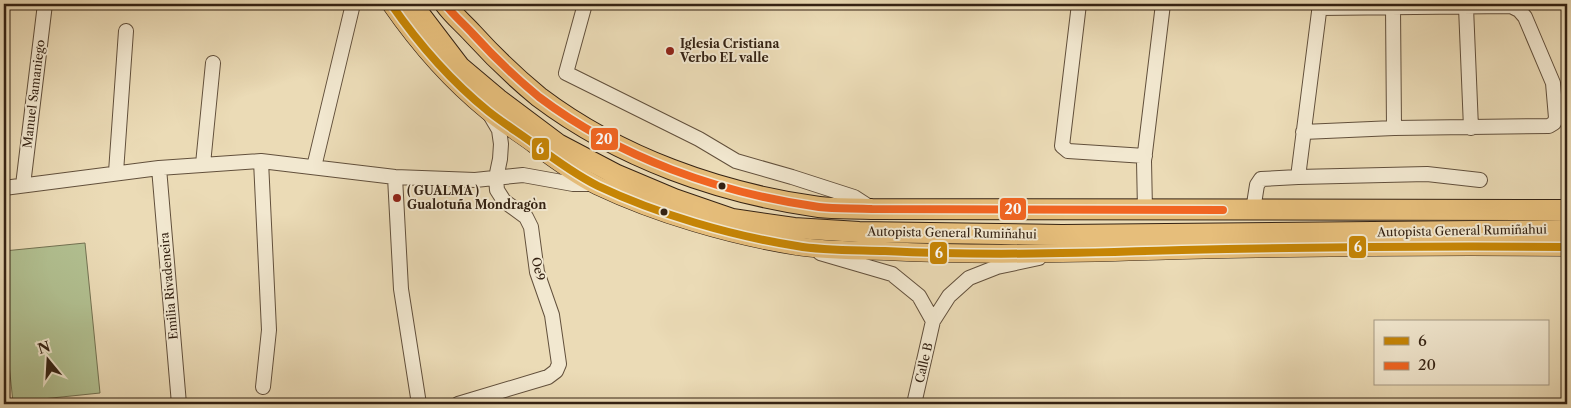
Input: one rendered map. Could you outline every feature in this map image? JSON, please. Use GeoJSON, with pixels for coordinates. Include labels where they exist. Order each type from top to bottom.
{"type":"FeatureCollection","features":[{"type":"Feature","properties":{"kind":"highway","name":"Autopista General Rumiñahui"},"geometry":{"type":"LineString","coordinates":[[412,4],[460,67],[498,99],[558,144],[617,175],[674,199],[732,218],[794,228],[859,232],[1042,235],[1567,230]]}},
{"type":"Feature","properties":{"kind":"highway","name":"Autopista General Rumiñahui"},"geometry":{"type":"LineString","coordinates":[[445,4],[492,54],[539,96],[587,129],[640,157],[695,179],[750,194],[821,207],[872,209],[1567,210]]}},
{"type":"Feature","properties":{"kind":"main road"},"geometry":{"type":"LineString","coordinates":[[391,4],[408,28],[459,85],[488,110],[544,152],[594,184],[628,200],[664,213],[737,234],[800,247],[926,254],[1048,254],[1324,246],[1567,247]]}},
{"type":"Feature","properties":{"kind":"street","name":"Manuel Samaniego"},"geometry":{"type":"LineString","coordinates":[[23,185],[45,4]]}},
{"type":"Feature","properties":{"kind":"street"},"geometry":{"type":"LineString","coordinates":[[314,166],[353,4]]}},
{"type":"Feature","properties":{"kind":"street"},"geometry":{"type":"LineString","coordinates":[[585,4],[566,73],[699,139],[736,162],[792,177],[854,197],[872,209]]}},
{"type":"Feature","properties":{"kind":"street"},"geometry":{"type":"LineString","coordinates":[[1079,4],[1062,146],[1068,151],[1145,156]]}},
{"type":"Feature","properties":{"kind":"street"},"geometry":{"type":"LineString","coordinates":[[1145,210],[1145,156],[1163,4]]}},
{"type":"Feature","properties":{"kind":"street"},"geometry":{"type":"LineString","coordinates":[[1298,177],[1303,132],[1319,6],[1511,6],[1519,10],[1525,17],[1553,83],[1556,118],[1554,123],[1549,126],[1394,128],[1303,132]]}},
{"type":"Feature","properties":{"kind":"street"},"geometry":{"type":"LineString","coordinates":[[1466,6],[1471,128]]}},
{"type":"Feature","properties":{"kind":"street"},"geometry":{"type":"LineString","coordinates":[[1393,7],[1394,128]]}},
{"type":"Feature","properties":{"kind":"street"},"geometry":{"type":"LineString","coordinates":[[116,172],[126,31]]}},
{"type":"Feature","properties":{"kind":"street"},"geometry":{"type":"LineString","coordinates":[[203,164],[214,63]]}},
{"type":"Feature","properties":{"kind":"street"},"geometry":{"type":"LineString","coordinates":[[488,110],[499,130],[501,144],[496,178]]}},
{"type":"Feature","properties":{"kind":"street"},"geometry":{"type":"LineString","coordinates":[[4,188],[116,172],[261,161],[395,177],[455,180],[522,175],[573,184],[594,184]]}},
{"type":"Feature","properties":{"kind":"street"},"geometry":{"type":"LineString","coordinates":[[261,161],[269,330],[263,387]]}},
{"type":"Feature","properties":{"kind":"street","name":"Emilia Rivadeneira"},"geometry":{"type":"LineString","coordinates":[[159,168],[179,404]]}},
{"type":"Feature","properties":{"kind":"street"},"geometry":{"type":"LineString","coordinates":[[1253,210],[1257,185],[1261,179],[1427,174],[1480,180]]}},
{"type":"Feature","properties":{"kind":"street"},"geometry":{"type":"LineString","coordinates":[[395,177],[400,289],[419,404]]}},
{"type":"Feature","properties":{"kind":"street","name":"Oe9"},"geometry":{"type":"LineString","coordinates":[[458,404],[548,377],[556,371],[559,364],[552,315],[537,272],[531,228],[526,217],[504,201],[497,190],[496,178]]}},
{"type":"Feature","properties":{"kind":"street"},"geometry":{"type":"LineString","coordinates":[[800,247],[892,274],[919,296],[934,321]]}},
{"type":"Feature","properties":{"kind":"street","name":"Calle B"},"geometry":{"type":"LineString","coordinates":[[914,404],[934,321],[949,296],[970,278],[997,267],[1036,259],[1048,254]]}},
{"type":"Feature","properties":{"kind":"green space"},"geometry":{"type":"Polygon","coordinates":[[[85,243],[100,393],[13,402],[4,317],[4,251],[85,243]]]}},
{"type":"Feature","properties":{"kind":"transit line","name":"6"},"geometry":{"type":"LineString","coordinates":[[391,4],[412,33],[461,87],[499,120],[573,172],[598,186],[670,215],[772,242],[830,250],[996,254],[1326,247],[1567,247]]}},
{"type":"Feature","properties":{"kind":"transit line","name":"20"},"geometry":{"type":"LineString","coordinates":[[445,4],[513,75],[539,97],[570,119],[603,138],[672,170],[744,192],[782,201],[832,208],[1223,210]]}},
{"type":"Feature","properties":{"kind":"place","name":"Iglesia Cristiana Verbo EL valle"},"geometry":{"type":"Point","coordinates":[670,51]}},
{"type":"Feature","properties":{"kind":"place","name":"( GUALMA ) Gualotuña Mondragòn"},"geometry":{"type":"Point","coordinates":[397,198]}}]}
